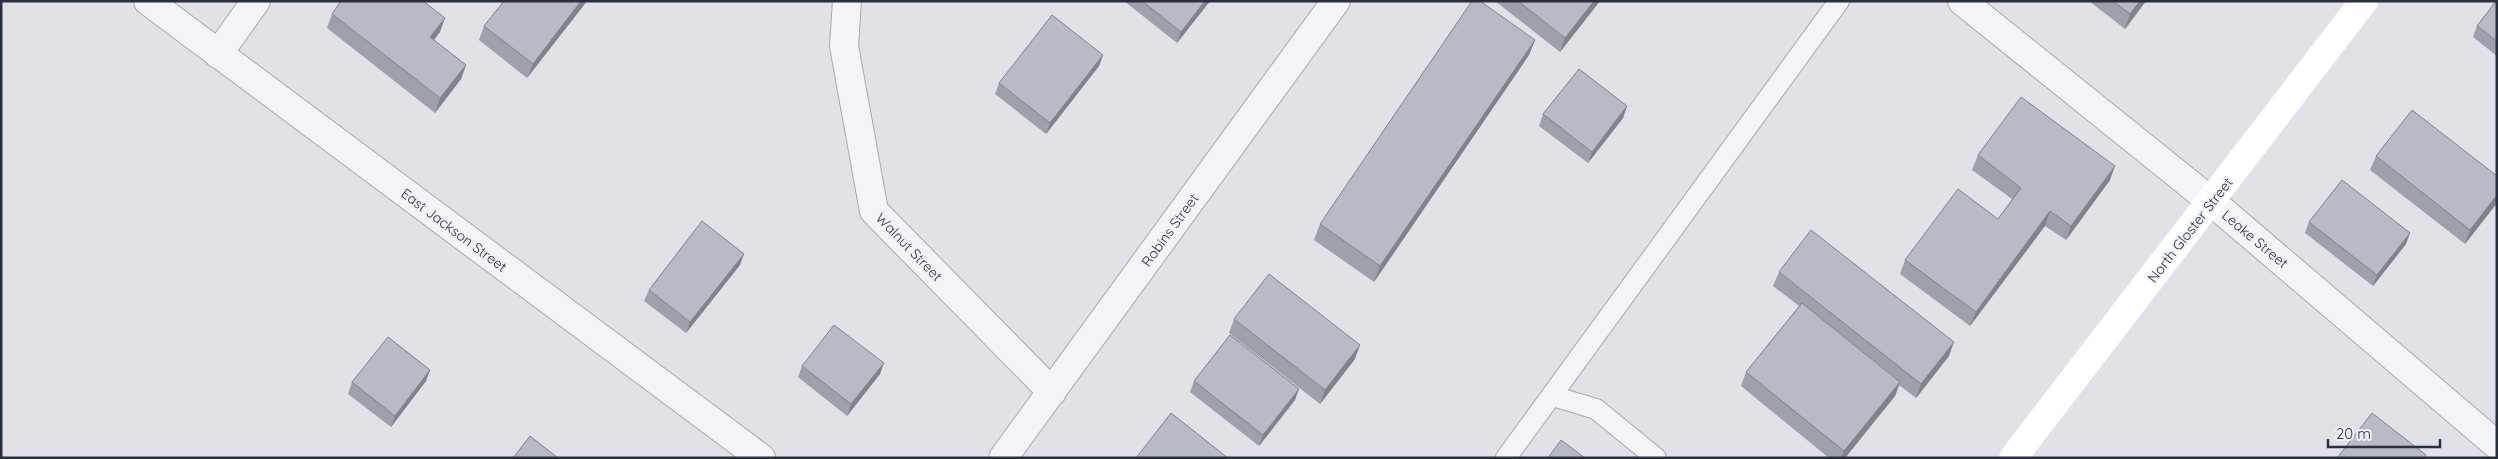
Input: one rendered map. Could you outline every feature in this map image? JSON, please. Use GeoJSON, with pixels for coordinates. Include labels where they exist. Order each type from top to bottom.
{"type":"FeatureCollection","features":[{"type":"Feature","properties":{"kind":"main road","name":"North Gloster Street"},"geometry":{"type":"LineString","coordinates":[[2014,458],[2212,202],[2364,1]]}},
{"type":"Feature","properties":{"kind":"street","name":"East Jackson Street"},"geometry":{"type":"LineString","coordinates":[[148,1],[762,458]]}},
{"type":"Feature","properties":{"kind":"street"},"geometry":{"type":"LineString","coordinates":[[218,54],[256,1]]}},
{"type":"Feature","properties":{"kind":"street","name":"Walnut Street"},"geometry":{"type":"LineString","coordinates":[[847,1],[844,46],[874,211],[1052,392]]}},
{"type":"Feature","properties":{"kind":"street","name":"Robins Street"},"geometry":{"type":"LineString","coordinates":[[1003,458],[1336,1]]}},
{"type":"Feature","properties":{"kind":"street","name":"Leake Street"},"geometry":{"type":"LineString","coordinates":[[1962,1],[2212,202],[2497,445]]}},
{"type":"Feature","properties":{"kind":"lane"},"geometry":{"type":"LineString","coordinates":[[1506,458],[1839,1]]}},
{"type":"Feature","properties":{"kind":"lane"},"geometry":{"type":"LineString","coordinates":[[1553,396],[1596,409],[1656,458]]}},
{"type":"Feature","properties":{"kind":"building"},"geometry":{"type":"Polygon","coordinates":[[[341,1],[423,1],[445,18],[430,37],[466,65],[440,98],[332,14],[341,1]]]}},
{"type":"Feature","properties":{"kind":"building"},"geometry":{"type":"Polygon","coordinates":[[[504,1],[581,1],[533,64],[484,26],[504,1]]]}},
{"type":"Feature","properties":{"kind":"building"},"geometry":{"type":"Polygon","coordinates":[[[1142,1],[1205,1],[1181,32],[1142,1]]]}},
{"type":"Feature","properties":{"kind":"building"},"geometry":{"type":"Polygon","coordinates":[[[1472,1],[1480,1],[1535,40],[1380,266],[1320,224],[1472,1]]]}},
{"type":"Feature","properties":{"kind":"building"},"geometry":{"type":"Polygon","coordinates":[[[1518,1],[1594,1],[1565,38],[1518,1]]]}},
{"type":"Feature","properties":{"kind":"building"},"geometry":{"type":"Polygon","coordinates":[[[2113,1],[2140,1],[2130,14],[2113,1]]]}},
{"type":"Feature","properties":{"kind":"building"},"geometry":{"type":"Polygon","coordinates":[[[2497,1],[2497,41],[2477,26],[2497,1]]]}},
{"type":"Feature","properties":{"kind":"building"},"geometry":{"type":"Polygon","coordinates":[[[1052,15],[1103,55],[1050,123],[999,83],[1052,15]]]}},
{"type":"Feature","properties":{"kind":"building"},"geometry":{"type":"Polygon","coordinates":[[[1579,69],[1627,106],[1592,152],[1543,114],[1579,69]]]}},
{"type":"Feature","properties":{"kind":"building"},"geometry":{"type":"Polygon","coordinates":[[[2021,97],[2115,166],[2071,226],[2050,211],[1976,312],[1905,260],[1958,189],[1998,219],[2021,188],[1978,155],[2021,97]]]}},
{"type":"Feature","properties":{"kind":"building"},"geometry":{"type":"Polygon","coordinates":[[[2412,110],[2497,176],[2497,195],[2470,230],[2376,156],[2412,110]]]}},
{"type":"Feature","properties":{"kind":"building"},"geometry":{"type":"Polygon","coordinates":[[[2342,180],[2410,233],[2377,275],[2309,222],[2342,180]]]}},
{"type":"Feature","properties":{"kind":"building"},"geometry":{"type":"Polygon","coordinates":[[[702,221],[744,254],[690,322],[649,290],[702,221]]]}},
{"type":"Feature","properties":{"kind":"building"},"geometry":{"type":"Polygon","coordinates":[[[1811,230],[1954,342],[1921,384],[1779,272],[1811,230]]]}},
{"type":"Feature","properties":{"kind":"building"},"geometry":{"type":"Polygon","coordinates":[[[1269,274],[1360,345],[1325,390],[1234,319],[1269,274]]]}},
{"type":"Feature","properties":{"kind":"building"},"geometry":{"type":"Polygon","coordinates":[[[1802,303],[1900,382],[1844,451],[1746,372],[1802,303]]]}},
{"type":"Feature","properties":{"kind":"building"},"geometry":{"type":"Polygon","coordinates":[[[834,325],[884,363],[851,404],[802,366],[834,325]]]}},
{"type":"Feature","properties":{"kind":"building"},"geometry":{"type":"Polygon","coordinates":[[[1230,335],[1299,389],[1263,435],[1194,381],[1230,335]]]}},
{"type":"Feature","properties":{"kind":"building"},"geometry":{"type":"Polygon","coordinates":[[[388,337],[430,370],[395,416],[352,382],[388,337]]]}},
{"type":"Feature","properties":{"kind":"building"},"geometry":{"type":"Polygon","coordinates":[[[1171,413],[1228,458],[1136,458],[1171,413]]]}},
{"type":"Feature","properties":{"kind":"building"},"geometry":{"type":"Polygon","coordinates":[[[2372,413],[2426,455],[2424,458],[2337,458],[2372,413]]]}},
{"type":"Feature","properties":{"kind":"building"},"geometry":{"type":"Polygon","coordinates":[[[530,436],[558,458],[513,458],[530,436]]]}},
{"type":"Feature","properties":{"kind":"building"},"geometry":{"type":"Polygon","coordinates":[[[1561,440],[1585,458],[1548,458],[1561,440]]]}}]}
